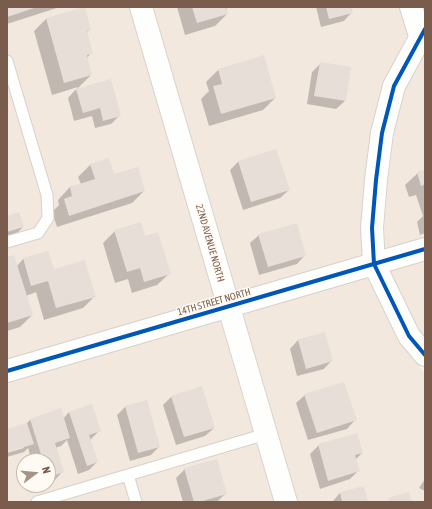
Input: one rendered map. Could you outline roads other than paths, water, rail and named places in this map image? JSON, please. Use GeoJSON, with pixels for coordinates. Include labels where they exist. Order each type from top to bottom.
{"type":"FeatureCollection","features":[{"type":"Feature","properties":{"kind":"street","name":"22ND AVENUE NORTH"},"geometry":{"type":"LineString","coordinates":[[141,7],[286,502]]}},
{"type":"Feature","properties":{"kind":"street"},"geometry":{"type":"LineString","coordinates":[[411,7],[423,32],[394,86],[382,133],[372,228],[374,264],[409,336],[425,355]]}},
{"type":"Feature","properties":{"kind":"street","name":"14TH STREET NORTH"},"geometry":{"type":"LineString","coordinates":[[7,372],[425,249]]}},
{"type":"Feature","properties":{"kind":"lane"},"geometry":{"type":"LineString","coordinates":[[7,61],[47,195],[48,218],[38,233],[7,242]]}},
{"type":"Feature","properties":{"kind":"lane"},"geometry":{"type":"LineString","coordinates":[[37,502],[266,434]]}},
{"type":"Feature","properties":{"kind":"lane"},"geometry":{"type":"LineString","coordinates":[[128,475],[136,502]]}}]}
